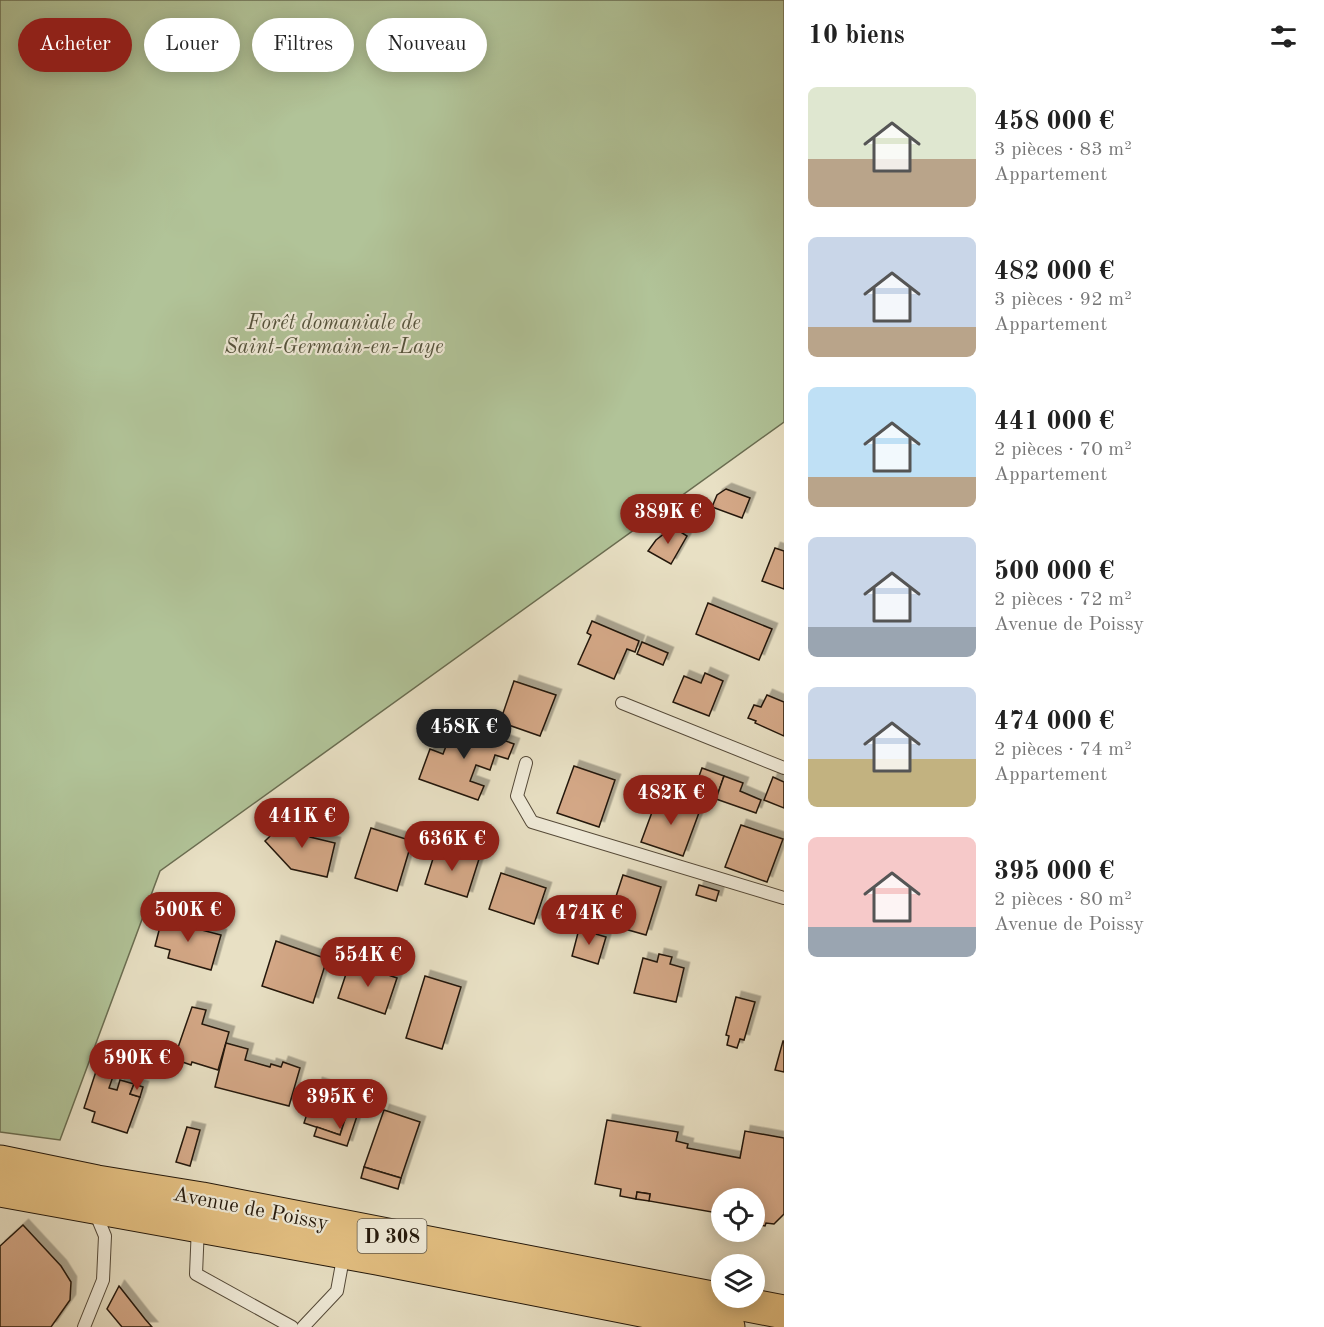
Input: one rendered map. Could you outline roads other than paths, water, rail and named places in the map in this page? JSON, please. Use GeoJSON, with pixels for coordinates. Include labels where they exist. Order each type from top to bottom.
{"type":"FeatureCollection","features":[{"type":"Feature","properties":{"kind":"main road","name":"Avenue de Poissy"},"geometry":{"type":"LineString","coordinates":[[0,1162],[98,1182],[202,1199],[632,1295],[728,1327]]}},
{"type":"Feature","properties":{"kind":"main road","name":"Avenue de Poissy"},"geometry":{"type":"LineString","coordinates":[[0,1190],[344,1253],[632,1295],[784,1312]]}},
{"type":"Feature","properties":{"kind":"lane"},"geometry":{"type":"LineString","coordinates":[[622,703],[784,768]]}},
{"type":"Feature","properties":{"kind":"lane"},"geometry":{"type":"LineString","coordinates":[[526,763],[517,796],[532,822],[784,898]]}},
{"type":"Feature","properties":{"kind":"lane"},"geometry":{"type":"LineString","coordinates":[[84,1327],[103,1280],[105,1236],[94,1208]]}},
{"type":"Feature","properties":{"kind":"lane"},"geometry":{"type":"LineString","coordinates":[[198,1225],[196,1274],[292,1327]]}},
{"type":"Feature","properties":{"kind":"lane"},"geometry":{"type":"LineString","coordinates":[[303,1327],[337,1291],[344,1253]]}},
{"type":"Feature","properties":{"kind":"park label","name":"Forêt domaniale de Saint-Germain-en-Laye"},"geometry":{"type":"Point","coordinates":[334,334]}}]}
